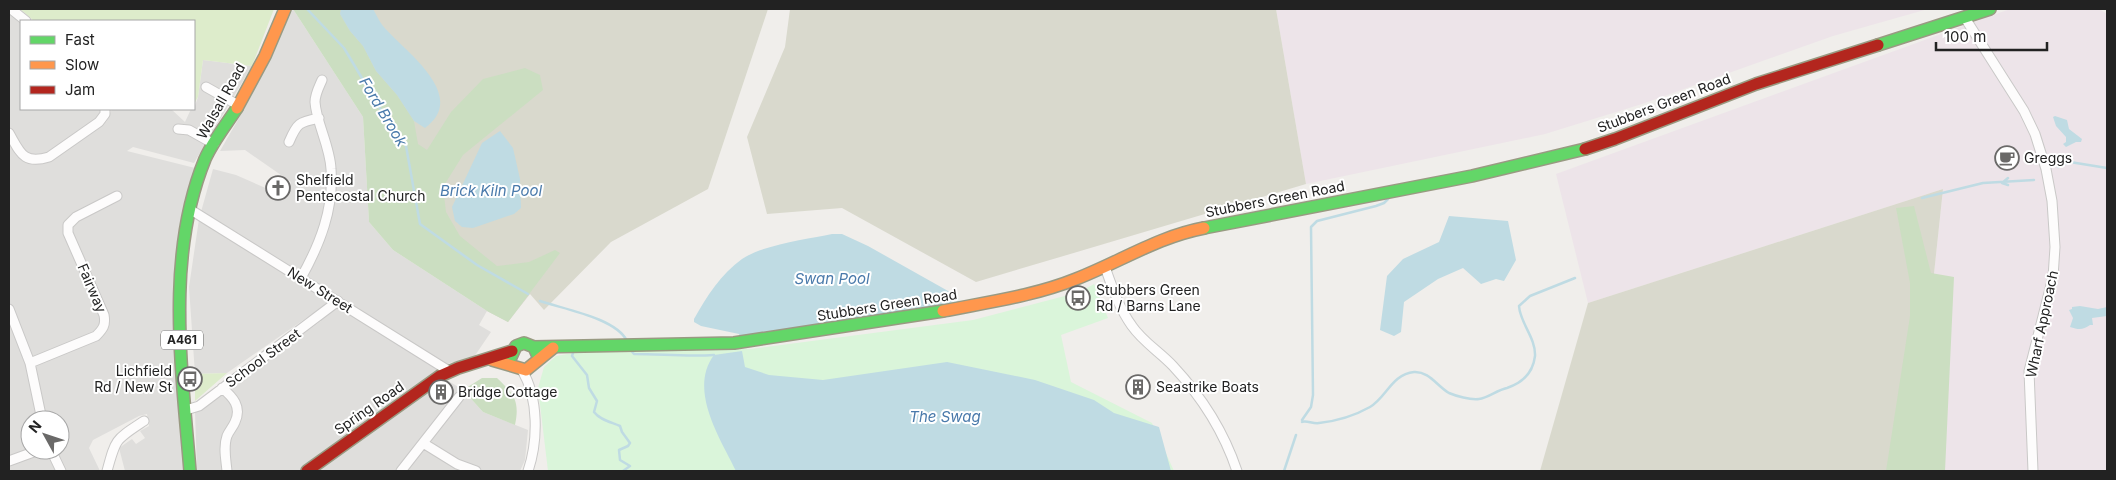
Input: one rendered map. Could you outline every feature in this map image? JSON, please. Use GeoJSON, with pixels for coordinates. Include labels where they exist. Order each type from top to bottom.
{"type":"FeatureCollection","features":[{"type":"Feature","properties":{"kind":"main road","name":"Walsall Road"},"geometry":{"type":"LineString","coordinates":[[191,210],[205,159],[238,105],[285,9]]}},
{"type":"Feature","properties":{"kind":"main road","name":"Stubbers Green Road"},"geometry":{"type":"LineString","coordinates":[[534,347],[553,348],[624,344],[715,345],[734,343],[910,317],[1026,295],[1076,279],[1160,240],[1190,231],[1472,176],[1565,155],[1615,139],[1756,84],[1990,9]]}},
{"type":"Feature","properties":{"kind":"main road","name":"A461"},"geometry":{"type":"LineString","coordinates":[[190,471],[180,292],[181,269],[191,210]]}},
{"type":"Feature","properties":{"kind":"main road"},"geometry":{"type":"LineString","coordinates":[[449,371],[470,364],[492,360],[524,343],[534,347],[537,352],[536,364]]}},
{"type":"Feature","properties":{"kind":"main road"},"geometry":{"type":"LineString","coordinates":[[492,360],[518,368],[536,364],[545,353],[553,348]]}},
{"type":"Feature","properties":{"kind":"main road"},"geometry":{"type":"LineString","coordinates":[[512,351],[511,360],[518,368]]}},
{"type":"Feature","properties":{"kind":"main road","name":"Spring Road"},"geometry":{"type":"LineString","coordinates":[[307,471],[449,371]]}},
{"type":"Feature","properties":{"kind":"street"},"geometry":{"type":"LineString","coordinates":[[11,9],[25,20]]}},
{"type":"Feature","properties":{"kind":"street","name":"Wharf Approach"},"geometry":{"type":"LineString","coordinates":[[1966,18],[2024,111],[2038,144],[2052,201],[2055,247],[2053,278],[2029,371],[2033,471]]}},
{"type":"Feature","properties":{"kind":"street"},"geometry":{"type":"LineString","coordinates":[[301,278],[315,252],[326,222],[330,196],[332,169],[327,143],[315,103],[322,80]]}},
{"type":"Feature","properties":{"kind":"street"},"geometry":{"type":"LineString","coordinates":[[206,87],[238,105]]}},
{"type":"Feature","properties":{"kind":"street"},"geometry":{"type":"LineString","coordinates":[[9,133],[22,155],[30,160],[39,160],[48,157],[99,122],[106,110]]}},
{"type":"Feature","properties":{"kind":"street"},"geometry":{"type":"LineString","coordinates":[[289,142],[296,126],[302,122],[319,118]]}},
{"type":"Feature","properties":{"kind":"street"},"geometry":{"type":"LineString","coordinates":[[183,132],[214,144]]}},
{"type":"Feature","properties":{"kind":"street","name":"Fairway"},"geometry":{"type":"LineString","coordinates":[[30,363],[96,336],[103,329],[104,315],[68,233],[68,225],[76,217],[117,196]]}},
{"type":"Feature","properties":{"kind":"street","name":"New Street"},"geometry":{"type":"LineString","coordinates":[[191,210],[449,371]]}},
{"type":"Feature","properties":{"kind":"street"},"geometry":{"type":"LineString","coordinates":[[1105,266],[1125,316],[1133,328],[1173,366],[1193,390],[1222,435],[1237,471]]}},
{"type":"Feature","properties":{"kind":"street","name":"School Street"},"geometry":{"type":"LineString","coordinates":[[186,410],[199,406],[338,301]]}},
{"type":"Feature","properties":{"kind":"street"},"geometry":{"type":"LineString","coordinates":[[9,309],[30,363],[40,410]]}},
{"type":"Feature","properties":{"kind":"street"},"geometry":{"type":"LineString","coordinates":[[528,471],[535,440],[529,382],[536,364]]}},
{"type":"Feature","properties":{"kind":"street"},"geometry":{"type":"LineString","coordinates":[[518,368],[529,382]]}},
{"type":"Feature","properties":{"kind":"street"},"geometry":{"type":"LineString","coordinates":[[222,388],[233,397],[237,406],[236,420],[227,435],[225,448],[227,471]]}},
{"type":"Feature","properties":{"kind":"street"},"geometry":{"type":"LineString","coordinates":[[401,471],[458,403]]}},
{"type":"Feature","properties":{"kind":"street"},"geometry":{"type":"LineString","coordinates":[[107,471],[114,445],[119,438],[144,421]]}},
{"type":"Feature","properties":{"kind":"street"},"geometry":{"type":"LineString","coordinates":[[132,429],[138,437]]}},
{"type":"Feature","properties":{"kind":"street"},"geometry":{"type":"LineString","coordinates":[[423,443],[456,464],[476,471]]}},
{"type":"Feature","properties":{"kind":"shaded area"},"geometry":{"type":"Polygon","coordinates":[[[293,9],[363,117],[369,222],[393,250],[487,311],[479,325],[491,332],[474,357],[450,363],[398,397],[402,408],[447,380],[463,390],[483,412],[528,430],[525,460],[520,471],[197,471],[195,412],[321,321],[312,314],[227,373],[195,374],[189,287],[199,219],[213,169],[236,175],[284,196],[291,182],[245,150],[220,151],[247,104],[293,9]]]}},
{"type":"Feature","properties":{"kind":"shaded area"},"geometry":{"type":"Polygon","coordinates":[[[329,9],[768,9],[708,189],[611,242],[544,310],[530,294],[508,322],[487,311],[329,9]]]}},
{"type":"Feature","properties":{"kind":"shaded area"},"geometry":{"type":"Polygon","coordinates":[[[790,9],[1276,9],[1306,184],[976,282],[842,208],[767,214],[747,137],[785,47],[790,9]]]}},
{"type":"Feature","properties":{"kind":"shaded area"},"geometry":{"type":"Polygon","coordinates":[[[1276,9],[1928,9],[1833,36],[1642,104],[1545,134],[1306,184],[1276,9]]]}},
{"type":"Feature","properties":{"kind":"shaded area"},"geometry":{"type":"Polygon","coordinates":[[[2010,9],[2099,9],[2107,14],[2107,471],[1913,471],[1943,189],[1588,303],[1556,174],[2010,9]]]}},
{"type":"Feature","properties":{"kind":"shaded area"},"geometry":{"type":"Polygon","coordinates":[[[9,12],[20,22],[20,110],[100,110],[106,122],[112,110],[172,110],[185,122],[191,110],[195,110],[203,60],[252,66],[194,163],[133,147],[127,151],[199,169],[187,211],[186,471],[125,471],[119,448],[132,439],[136,444],[145,438],[140,431],[149,426],[147,414],[139,416],[93,440],[89,448],[100,471],[9,471],[9,12]]]}},
{"type":"Feature","properties":{"kind":"shaded area"},"geometry":{"type":"Polygon","coordinates":[[[1943,189],[1913,471],[1540,471],[1588,303],[1943,189]]]}},
{"type":"Feature","properties":{"kind":"green space"},"geometry":{"type":"Polygon","coordinates":[[[20,9],[274,9],[252,66],[203,60],[198,97],[195,102],[195,20],[33,20],[20,9]]]}},
{"type":"Feature","properties":{"kind":"green space"},"geometry":{"type":"Polygon","coordinates":[[[293,9],[341,9],[340,14],[350,31],[363,46],[376,71],[397,95],[414,121],[418,144],[427,150],[451,112],[483,79],[525,68],[540,75],[543,90],[463,155],[443,187],[446,212],[460,236],[497,266],[529,262],[555,250],[560,253],[508,322],[487,311],[393,250],[369,222],[363,117],[293,9]]]}},
{"type":"Feature","properties":{"kind":"green space"},"geometry":{"type":"Polygon","coordinates":[[[1914,206],[1931,273],[1954,277],[1945,471],[1886,471],[1910,316],[1910,283],[1896,208],[1914,206]]]}},
{"type":"Feature","properties":{"kind":"green space"},"geometry":{"type":"Polygon","coordinates":[[[1094,284],[1108,318],[1061,335],[1071,382],[1152,423],[1174,471],[548,471],[538,388],[544,367],[556,356],[634,348],[751,349],[973,320],[1080,292],[1094,284]]]}},
{"type":"Feature","properties":{"kind":"green space"},"geometry":{"type":"Polygon","coordinates":[[[227,373],[195,401],[195,374],[227,373]]]}},
{"type":"Feature","properties":{"kind":"green space"},"geometry":{"type":"Polygon","coordinates":[[[482,378],[497,378],[508,389],[516,404],[515,425],[483,412],[463,390],[482,378]]]}},
{"type":"Feature","properties":{"kind":"water"},"geometry":{"type":"Polygon","coordinates":[[[341,9],[373,9],[383,26],[417,60],[428,74],[437,88],[440,102],[437,115],[425,128],[414,121],[397,95],[376,71],[363,46],[350,31],[340,14],[341,9]]]}},
{"type":"Feature","properties":{"kind":"water"},"geometry":{"type":"Polygon","coordinates":[[[2053,117],[2067,120],[2069,129],[2082,139],[2081,142],[2076,142],[2066,147],[2063,144],[2066,142],[2066,137],[2056,126],[2053,117]]]}},
{"type":"Feature","properties":{"kind":"water","name":"Brick Kiln Pool"},"geometry":{"type":"Polygon","coordinates":[[[500,131],[513,148],[520,179],[521,208],[514,214],[473,228],[462,227],[455,221],[452,207],[482,143],[500,131]]]}},
{"type":"Feature","properties":{"kind":"water"},"geometry":{"type":"Polygon","coordinates":[[[1449,216],[1508,221],[1516,260],[1504,281],[1496,279],[1481,284],[1463,268],[1438,279],[1404,302],[1401,332],[1394,336],[1380,330],[1387,276],[1403,259],[1439,242],[1449,216]]]}},
{"type":"Feature","properties":{"kind":"water","name":"Swan Pool"},"geometry":{"type":"Polygon","coordinates":[[[832,234],[842,234],[868,246],[957,296],[959,299],[957,303],[740,339],[739,334],[701,326],[694,322],[699,310],[715,286],[727,271],[742,259],[773,246],[832,234]]]}},
{"type":"Feature","properties":{"kind":"water"},"geometry":{"type":"Polygon","coordinates":[[[2080,306],[2098,309],[2107,307],[2107,316],[2092,318],[2093,325],[2083,329],[2070,327],[2073,318],[2069,310],[2072,307],[2080,306]]]}},
{"type":"Feature","properties":{"kind":"water","name":"The Swag"},"geometry":{"type":"Polygon","coordinates":[[[742,351],[745,367],[769,375],[823,380],[947,362],[1035,380],[1094,400],[1114,413],[1159,427],[1171,471],[736,471],[709,414],[704,383],[707,369],[714,355],[742,351]]]}},
{"type":"Feature","properties":{"kind":"waterway","name":"Ford Brook"},"geometry":{"type":"LineString","coordinates":[[307,9],[344,48],[384,115],[406,146],[420,224],[477,265],[528,294]]}},
{"type":"Feature","properties":{"kind":"waterway"},"geometry":{"type":"LineString","coordinates":[[2058,167],[2070,162],[2107,168]]}},
{"type":"Feature","properties":{"kind":"waterway"},"geometry":{"type":"LineString","coordinates":[[2008,178],[2002,183],[2008,185]]}},
{"type":"Feature","properties":{"kind":"waterway"},"geometry":{"type":"LineString","coordinates":[[1922,198],[1983,183],[2034,180]]}},
{"type":"Feature","properties":{"kind":"waterway"},"geometry":{"type":"LineString","coordinates":[[1302,420],[1311,407],[1313,395],[1311,227],[1317,221],[1376,206],[1388,199]]}},
{"type":"Feature","properties":{"kind":"waterway"},"geometry":{"type":"LineString","coordinates":[[1302,422],[1326,422],[1358,413],[1376,403],[1400,377],[1414,372],[1429,376],[1449,393],[1472,399],[1479,399],[1512,386],[1526,376],[1532,367],[1535,356],[1535,349],[1519,306],[1530,296],[1575,278]]}},
{"type":"Feature","properties":{"kind":"waterway","name":"Ford Brook"},"geometry":{"type":"LineString","coordinates":[[540,301],[601,320],[621,333],[627,341]]}},
{"type":"Feature","properties":{"kind":"waterway"},"geometry":{"type":"LineString","coordinates":[[629,348],[634,354],[714,355]]}},
{"type":"Feature","properties":{"kind":"waterway","name":"Ford Brook"},"geometry":{"type":"LineString","coordinates":[[573,353],[572,356],[587,375],[589,388],[597,401],[594,412],[602,419],[620,426],[630,443],[619,450],[620,460],[630,466],[623,471]]}},
{"type":"Feature","properties":{"kind":"waterway"},"geometry":{"type":"LineString","coordinates":[[1284,471],[1296,435]]}},
{"type":"Feature","properties":{"kind":"traffic: fast"},"geometry":{"type":"LineString","coordinates":[[1878,45],[1990,9]]}},
{"type":"Feature","properties":{"kind":"traffic: fast"},"geometry":{"type":"LineString","coordinates":[[190,471],[183,393],[180,314],[181,274],[185,235],[193,196],[205,159],[237,108]]}},
{"type":"Feature","properties":{"kind":"traffic: fast"},"geometry":{"type":"LineString","coordinates":[[1204,228],[1472,176],[1585,149]]}},
{"type":"Feature","properties":{"kind":"traffic: fast"},"geometry":{"type":"LineString","coordinates":[[534,347],[734,343],[943,311]]}},
{"type":"Feature","properties":{"kind":"traffic: fast"},"geometry":{"type":"LineString","coordinates":[[511,357],[516,346],[524,343],[534,347],[537,354]]}},
{"type":"Feature","properties":{"kind":"traffic: slow"},"geometry":{"type":"LineString","coordinates":[[237,108],[265,56],[285,9]]}},
{"type":"Feature","properties":{"kind":"traffic: slow"},"geometry":{"type":"LineString","coordinates":[[943,311],[1011,298],[1060,285],[1170,237],[1204,228]]}},
{"type":"Feature","properties":{"kind":"traffic: slow"},"geometry":{"type":"LineString","coordinates":[[492,360],[526,370],[553,348]]}},
{"type":"Feature","properties":{"kind":"traffic: jam"},"geometry":{"type":"LineString","coordinates":[[1585,149],[1756,84],[1878,45]]}},
{"type":"Feature","properties":{"kind":"traffic: jam"},"geometry":{"type":"LineString","coordinates":[[307,471],[440,376],[458,368],[512,351]]}},
{"type":"Feature","properties":{"kind":"place","name":"Greggs"},"geometry":{"type":"Point","coordinates":[2007,158]}},
{"type":"Feature","properties":{"kind":"place","name":"Shelfield Pentecostal Church"},"geometry":{"type":"Point","coordinates":[278,188]}},
{"type":"Feature","properties":{"kind":"place","name":"Stubbers Green Rd / Barns Lane"},"geometry":{"type":"Point","coordinates":[1078,298]}},
{"type":"Feature","properties":{"kind":"place","name":"Lichfield Rd / New St"},"geometry":{"type":"Point","coordinates":[190,379]}},
{"type":"Feature","properties":{"kind":"place","name":"Seastrike Boats"},"geometry":{"type":"Point","coordinates":[1138,387]}},
{"type":"Feature","properties":{"kind":"place","name":"Bridge Cottage"},"geometry":{"type":"Point","coordinates":[441,392]}}]}
